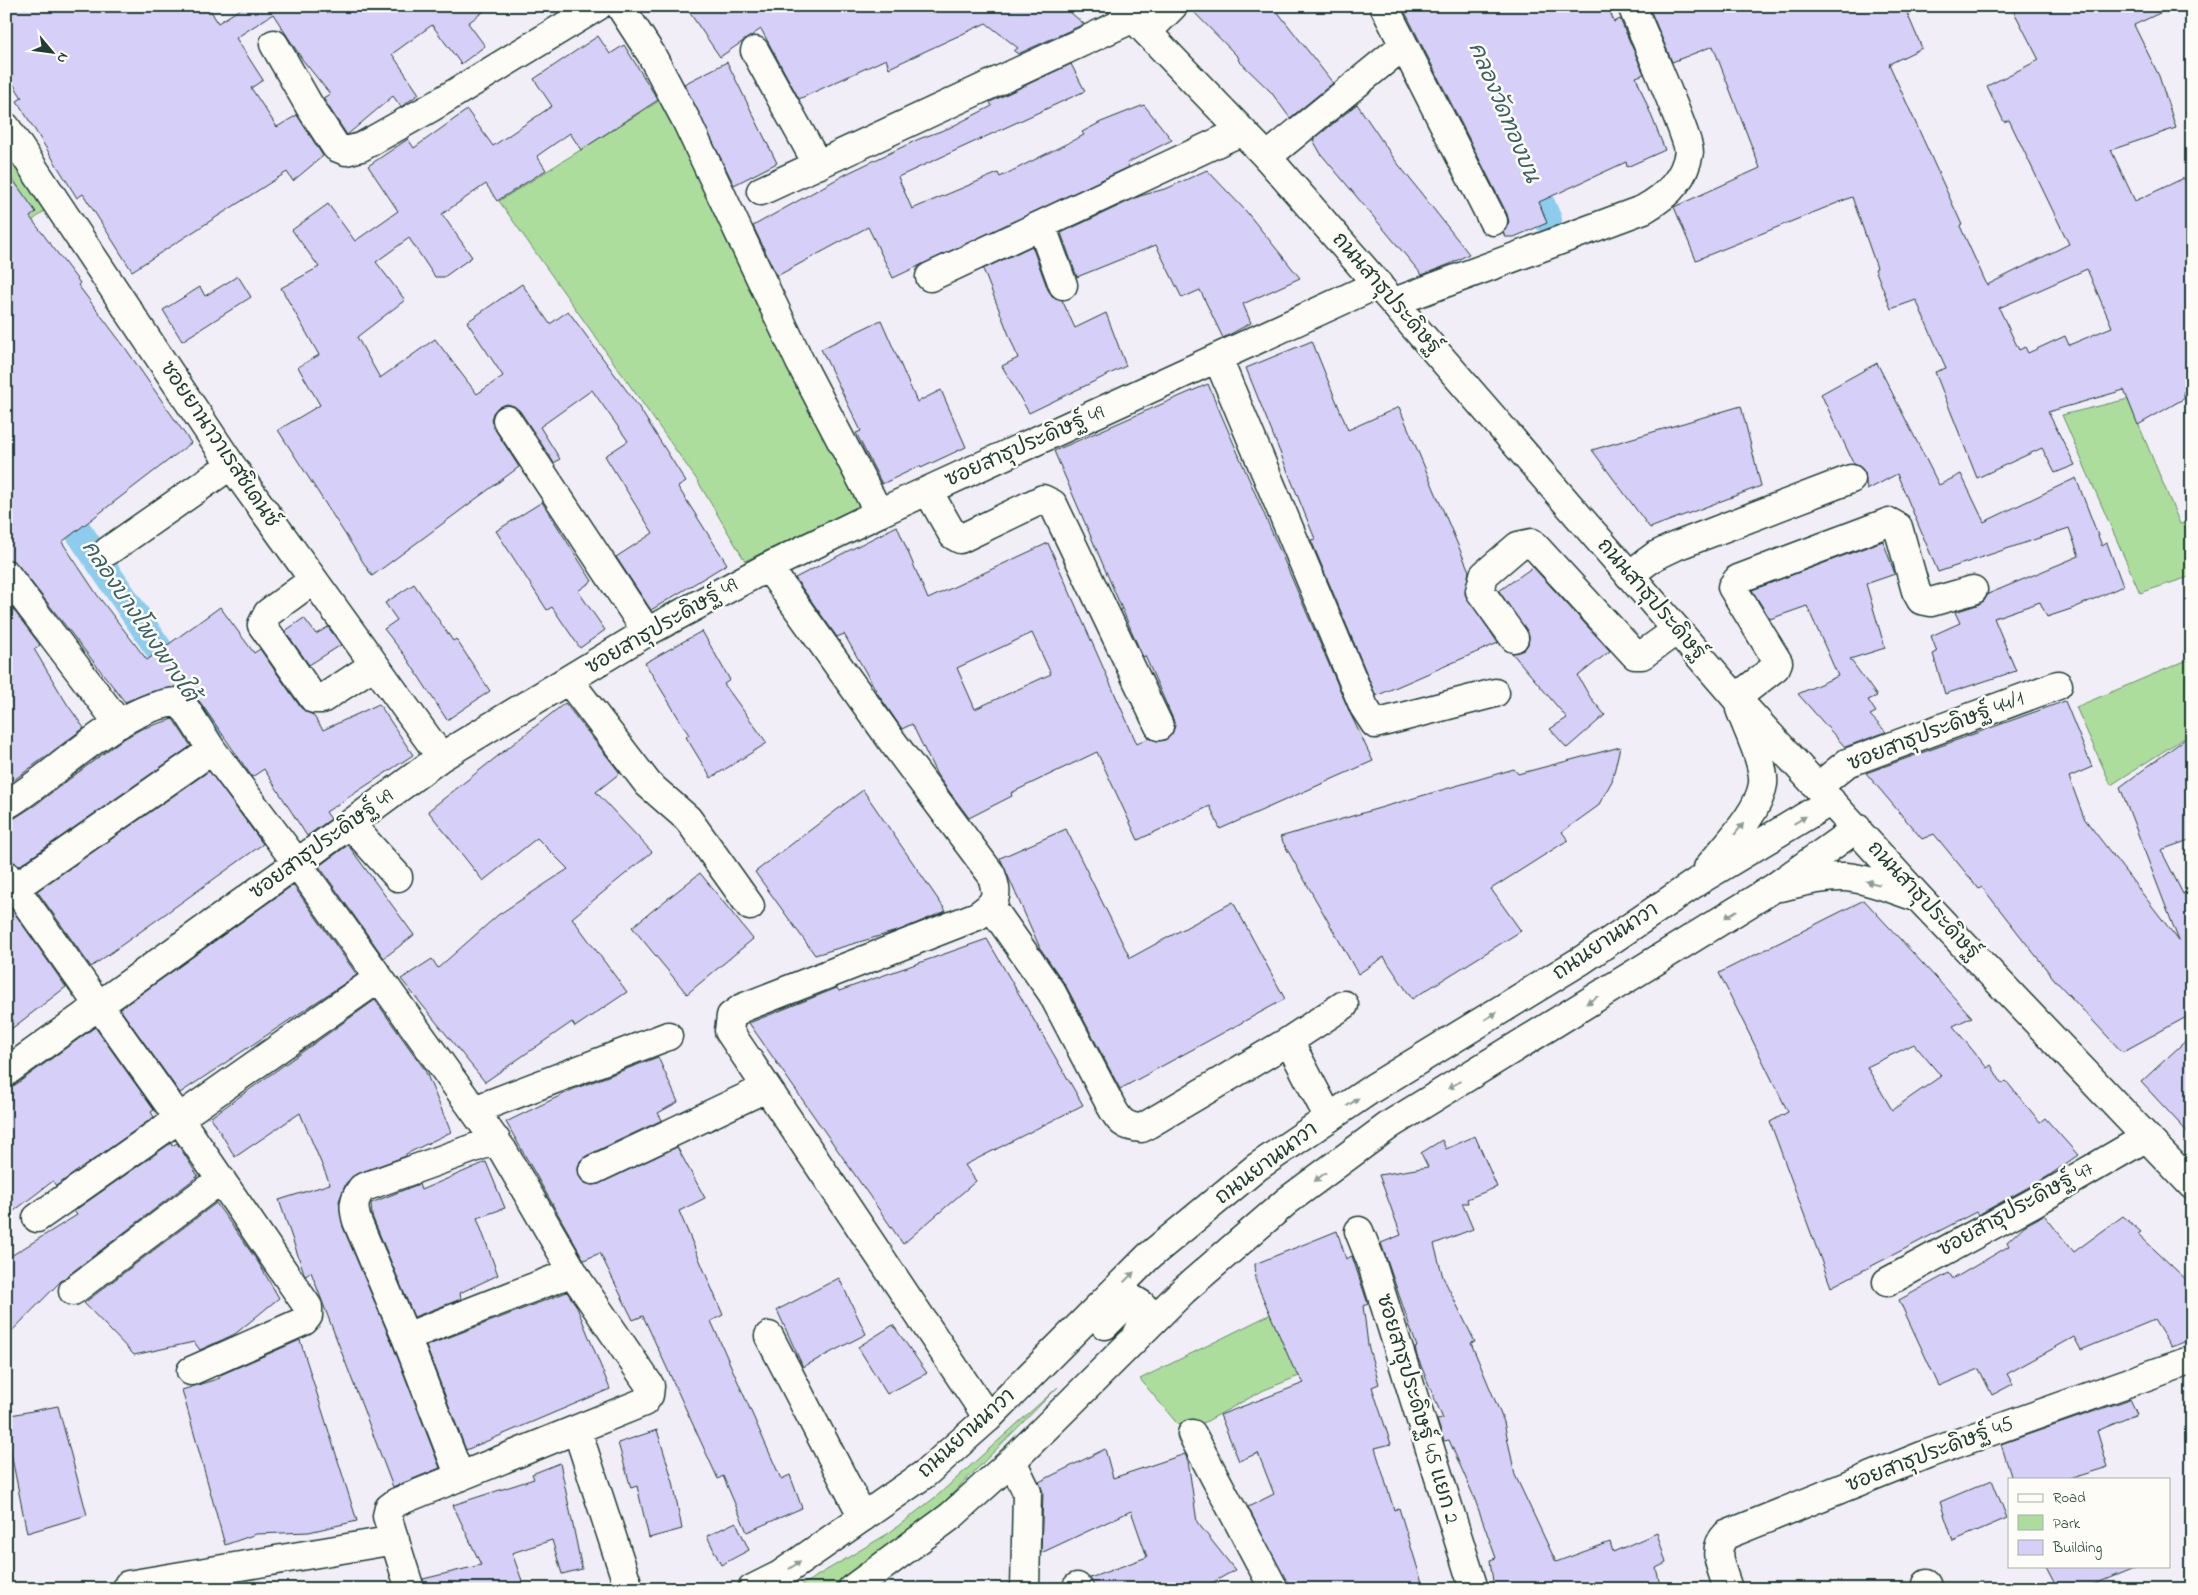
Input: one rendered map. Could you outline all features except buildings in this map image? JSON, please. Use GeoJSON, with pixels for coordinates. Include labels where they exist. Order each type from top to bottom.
{"type":"FeatureCollection","features":[{"type":"Feature","properties":{"kind":"street"},"geometry":{"type":"LineString","coordinates":[[274,44],[310,107],[336,147],[346,151],[361,147],[432,107],[598,6]]}},
{"type":"Feature","properties":{"kind":"street"},"geometry":{"type":"LineString","coordinates":[[620,6],[651,54],[681,112],[800,362],[879,513]]}},
{"type":"Feature","properties":{"kind":"street"},"geometry":{"type":"LineString","coordinates":[[761,191],[1134,19],[1173,6]]}},
{"type":"Feature","properties":{"kind":"street"},"geometry":{"type":"LineString","coordinates":[[1384,6],[1493,221]]}},
{"type":"Feature","properties":{"kind":"street","name":"ซอยสาธุประดิษฐ์ 49"},"geometry":{"type":"LineString","coordinates":[[6,1072],[297,863],[440,757],[569,681],[647,632],[768,568],[879,513],[1218,359],[1386,293],[1644,209],[1664,197],[1682,176],[1690,150],[1632,6]]}},
{"type":"Feature","properties":{"kind":"street","name":"ถนนสาธุประดิษฐ์"},"geometry":{"type":"LineString","coordinates":[[1134,19],[1267,158],[1736,698],[1857,828],[1919,898],[2145,1138],[2192,1185]]}},
{"type":"Feature","properties":{"kind":"street"},"geometry":{"type":"LineString","coordinates":[[1267,158],[1404,46]]}},
{"type":"Feature","properties":{"kind":"street"},"geometry":{"type":"LineString","coordinates":[[755,51],[818,165]]}},
{"type":"Feature","properties":{"kind":"street","name":"ซอยยานาวาเรสซิเดนซ์"},"geometry":{"type":"LineString","coordinates":[[6,127],[231,465],[440,757]]}},
{"type":"Feature","properties":{"kind":"street"},"geometry":{"type":"LineString","coordinates":[[930,277],[1242,131]]}},
{"type":"Feature","properties":{"kind":"street"},"geometry":{"type":"LineString","coordinates":[[1041,225],[1063,285]]}},
{"type":"Feature","properties":{"kind":"street"},"geometry":{"type":"LineString","coordinates":[[1218,359],[1364,707],[1375,724],[1495,693]]}},
{"type":"Feature","properties":{"kind":"street"},"geometry":{"type":"LineString","coordinates":[[507,420],[647,632]]}},
{"type":"Feature","properties":{"kind":"street"},"geometry":{"type":"LineString","coordinates":[[108,551],[231,465]]}},
{"type":"Feature","properties":{"kind":"street"},"geometry":{"type":"LineString","coordinates":[[1629,575],[1655,556],[1676,546],[1851,479]]}},
{"type":"Feature","properties":{"kind":"street"},"geometry":{"type":"LineString","coordinates":[[928,491],[953,536],[960,539],[1043,499],[1053,504],[1159,726]]}},
{"type":"Feature","properties":{"kind":"street"},"geometry":{"type":"LineString","coordinates":[[1698,881],[1751,814],[1763,783],[1759,760],[1736,698],[1776,667],[1778,662],[1732,588],[1738,579],[1889,522],[1898,527],[1916,590],[1921,600],[1931,602],[1974,590]]}},
{"type":"Feature","properties":{"kind":"street"},"geometry":{"type":"LineString","coordinates":[[1514,638],[1480,591],[1484,576],[1518,546],[1532,542],[1636,654],[1642,656],[1677,630]]}},
{"type":"Feature","properties":{"kind":"street"},"geometry":{"type":"LineString","coordinates":[[768,568],[892,741],[991,874],[996,890],[991,906],[977,916],[742,1008],[731,1016],[729,1031],[988,1418]]}},
{"type":"Feature","properties":{"kind":"street"},"geometry":{"type":"LineString","coordinates":[[6,574],[119,724]]}},
{"type":"Feature","properties":{"kind":"street"},"geometry":{"type":"LineString","coordinates":[[313,580],[268,613],[263,618],[262,625],[314,699],[322,700],[374,665]]}},
{"type":"Feature","properties":{"kind":"street"},"geometry":{"type":"LineString","coordinates":[[569,681],[648,784],[688,819],[750,906]]}},
{"type":"Feature","properties":{"kind":"street","name":"ซอยสาธุประดิษฐ์ 44/1"},"geometry":{"type":"LineString","coordinates":[[1825,794],[1847,763],[2058,685]]}},
{"type":"Feature","properties":{"kind":"street"},"geometry":{"type":"LineString","coordinates":[[8,800],[126,718],[167,703],[178,702],[187,711],[212,750],[297,863],[496,1140],[573,1272],[650,1386],[649,1395],[644,1402],[397,1502],[389,1508],[386,1516],[410,1589]]}},
{"type":"Feature","properties":{"kind":"street"},"geometry":{"type":"LineString","coordinates":[[191,1371],[304,1322],[308,1316],[308,1308],[178,1117],[99,1006],[9,886],[212,750]]}},
{"type":"Feature","properties":{"kind":"street","name":"ถนนยานนาวา"},"geometry":{"type":"LineString","coordinates":[[752,1589],[780,1576],[926,1473],[988,1418],[1148,1257],[1257,1167],[1373,1088],[1582,960],[1825,794]]}},
{"type":"Feature","properties":{"kind":"street"},"geometry":{"type":"LineString","coordinates":[[350,824],[398,877]]}},
{"type":"Feature","properties":{"kind":"street","name":"ถนนยานนาวา"},"geometry":{"type":"LineString","coordinates":[[852,1589],[951,1516],[1012,1461],[1184,1291],[1287,1201],[1391,1124],[1772,889],[1857,828]]}},
{"type":"Feature","properties":{"kind":"street"},"geometry":{"type":"LineString","coordinates":[[1772,889],[1814,880],[1846,878],[1874,883],[1919,898]]}},
{"type":"Feature","properties":{"kind":"street"},"geometry":{"type":"LineString","coordinates":[[991,906],[1052,992],[1119,1121],[1129,1127],[1142,1128],[1288,1041],[1344,1005]]}},
{"type":"Feature","properties":{"kind":"street"},"geometry":{"type":"LineString","coordinates":[[37,1218],[178,1117],[379,978]]}},
{"type":"Feature","properties":{"kind":"street"},"geometry":{"type":"LineString","coordinates":[[474,1110],[668,1036]]}},
{"type":"Feature","properties":{"kind":"street"},"geometry":{"type":"LineString","coordinates":[[1288,1041],[1329,1118]]}},
{"type":"Feature","properties":{"kind":"street"},"geometry":{"type":"LineString","coordinates":[[593,1170],[766,1088]]}},
{"type":"Feature","properties":{"kind":"street","name":"ซอยสาธุประดิษฐ์ 47"},"geometry":{"type":"LineString","coordinates":[[1887,1282],[2033,1203],[2145,1138]]}},
{"type":"Feature","properties":{"kind":"street"},"geometry":{"type":"LineString","coordinates":[[460,1477],[406,1337],[357,1222],[354,1208],[355,1197],[362,1188],[496,1140]]}},
{"type":"Feature","properties":{"kind":"street"},"geometry":{"type":"LineString","coordinates":[[73,1291],[221,1179]]}},
{"type":"Feature","properties":{"kind":"street","name":"ซอยสาธุประดิษฐ์ 45 แยก 2"},"geometry":{"type":"LineString","coordinates":[[1359,1231],[1371,1261],[1474,1589]]}},
{"type":"Feature","properties":{"kind":"street"},"geometry":{"type":"LineString","coordinates":[[406,1337],[573,1272]]}},
{"type":"Feature","properties":{"kind":"street"},"geometry":{"type":"LineString","coordinates":[[1045,1361],[1073,1354],[1127,1303],[1134,1300],[1148,1312],[1133,1341]]}},
{"type":"Feature","properties":{"kind":"street"},"geometry":{"type":"LineString","coordinates":[[768,1336],[863,1517]]}},
{"type":"Feature","properties":{"kind":"street","name":"ซอยสาธุประดิษฐ์ 45"},"geometry":{"type":"LineString","coordinates":[[1728,1589],[1716,1550],[1719,1542],[1726,1535],[1927,1454],[2192,1360]]}},
{"type":"Feature","properties":{"kind":"street"},"geometry":{"type":"LineString","coordinates":[[577,1430],[630,1589]]}},
{"type":"Feature","properties":{"kind":"street"},"geometry":{"type":"LineString","coordinates":[[1192,1434],[1274,1589]]}},
{"type":"Feature","properties":{"kind":"street"},"geometry":{"type":"LineString","coordinates":[[1012,1461],[1027,1492],[1025,1589]]}},
{"type":"Feature","properties":{"kind":"street"},"geometry":{"type":"LineString","coordinates":[[128,1585],[395,1540]]}},
{"type":"Feature","properties":{"kind":"green space"},"geometry":{"type":"Polygon","coordinates":[[[662,99],[863,504],[745,561],[697,480],[499,201],[662,99]]]}},
{"type":"Feature","properties":{"kind":"green space"},"geometry":{"type":"Polygon","coordinates":[[[6,154],[48,208],[6,242],[6,154]]]}},
{"type":"Feature","properties":{"kind":"green space"},"geometry":{"type":"Polygon","coordinates":[[[2128,399],[2180,524],[2192,522],[2192,576],[2140,593],[2062,415],[2128,399]]]}},
{"type":"Feature","properties":{"kind":"green space"},"geometry":{"type":"Polygon","coordinates":[[[2192,658],[2192,733],[2111,785],[2076,707],[2192,658]]]}},
{"type":"Feature","properties":{"kind":"green space"},"geometry":{"type":"Polygon","coordinates":[[[1271,1314],[1299,1376],[1264,1390],[1185,1433],[1140,1379],[1271,1314]]]}},
{"type":"Feature","properties":{"kind":"green space"},"geometry":{"type":"Polygon","coordinates":[[[1058,1387],[945,1501],[904,1537],[829,1589],[795,1589],[889,1533],[938,1495],[1058,1387]]]}},
{"type":"Feature","properties":{"kind":"waterway","name":"คลองวัดทองบน"},"geometry":{"type":"LineString","coordinates":[[1525,166],[1548,220]]}},
{"type":"Feature","properties":{"kind":"waterway","name":"คลองบางโพงพางใต้"},"geometry":{"type":"LineString","coordinates":[[57,500],[212,727]]}}]}
